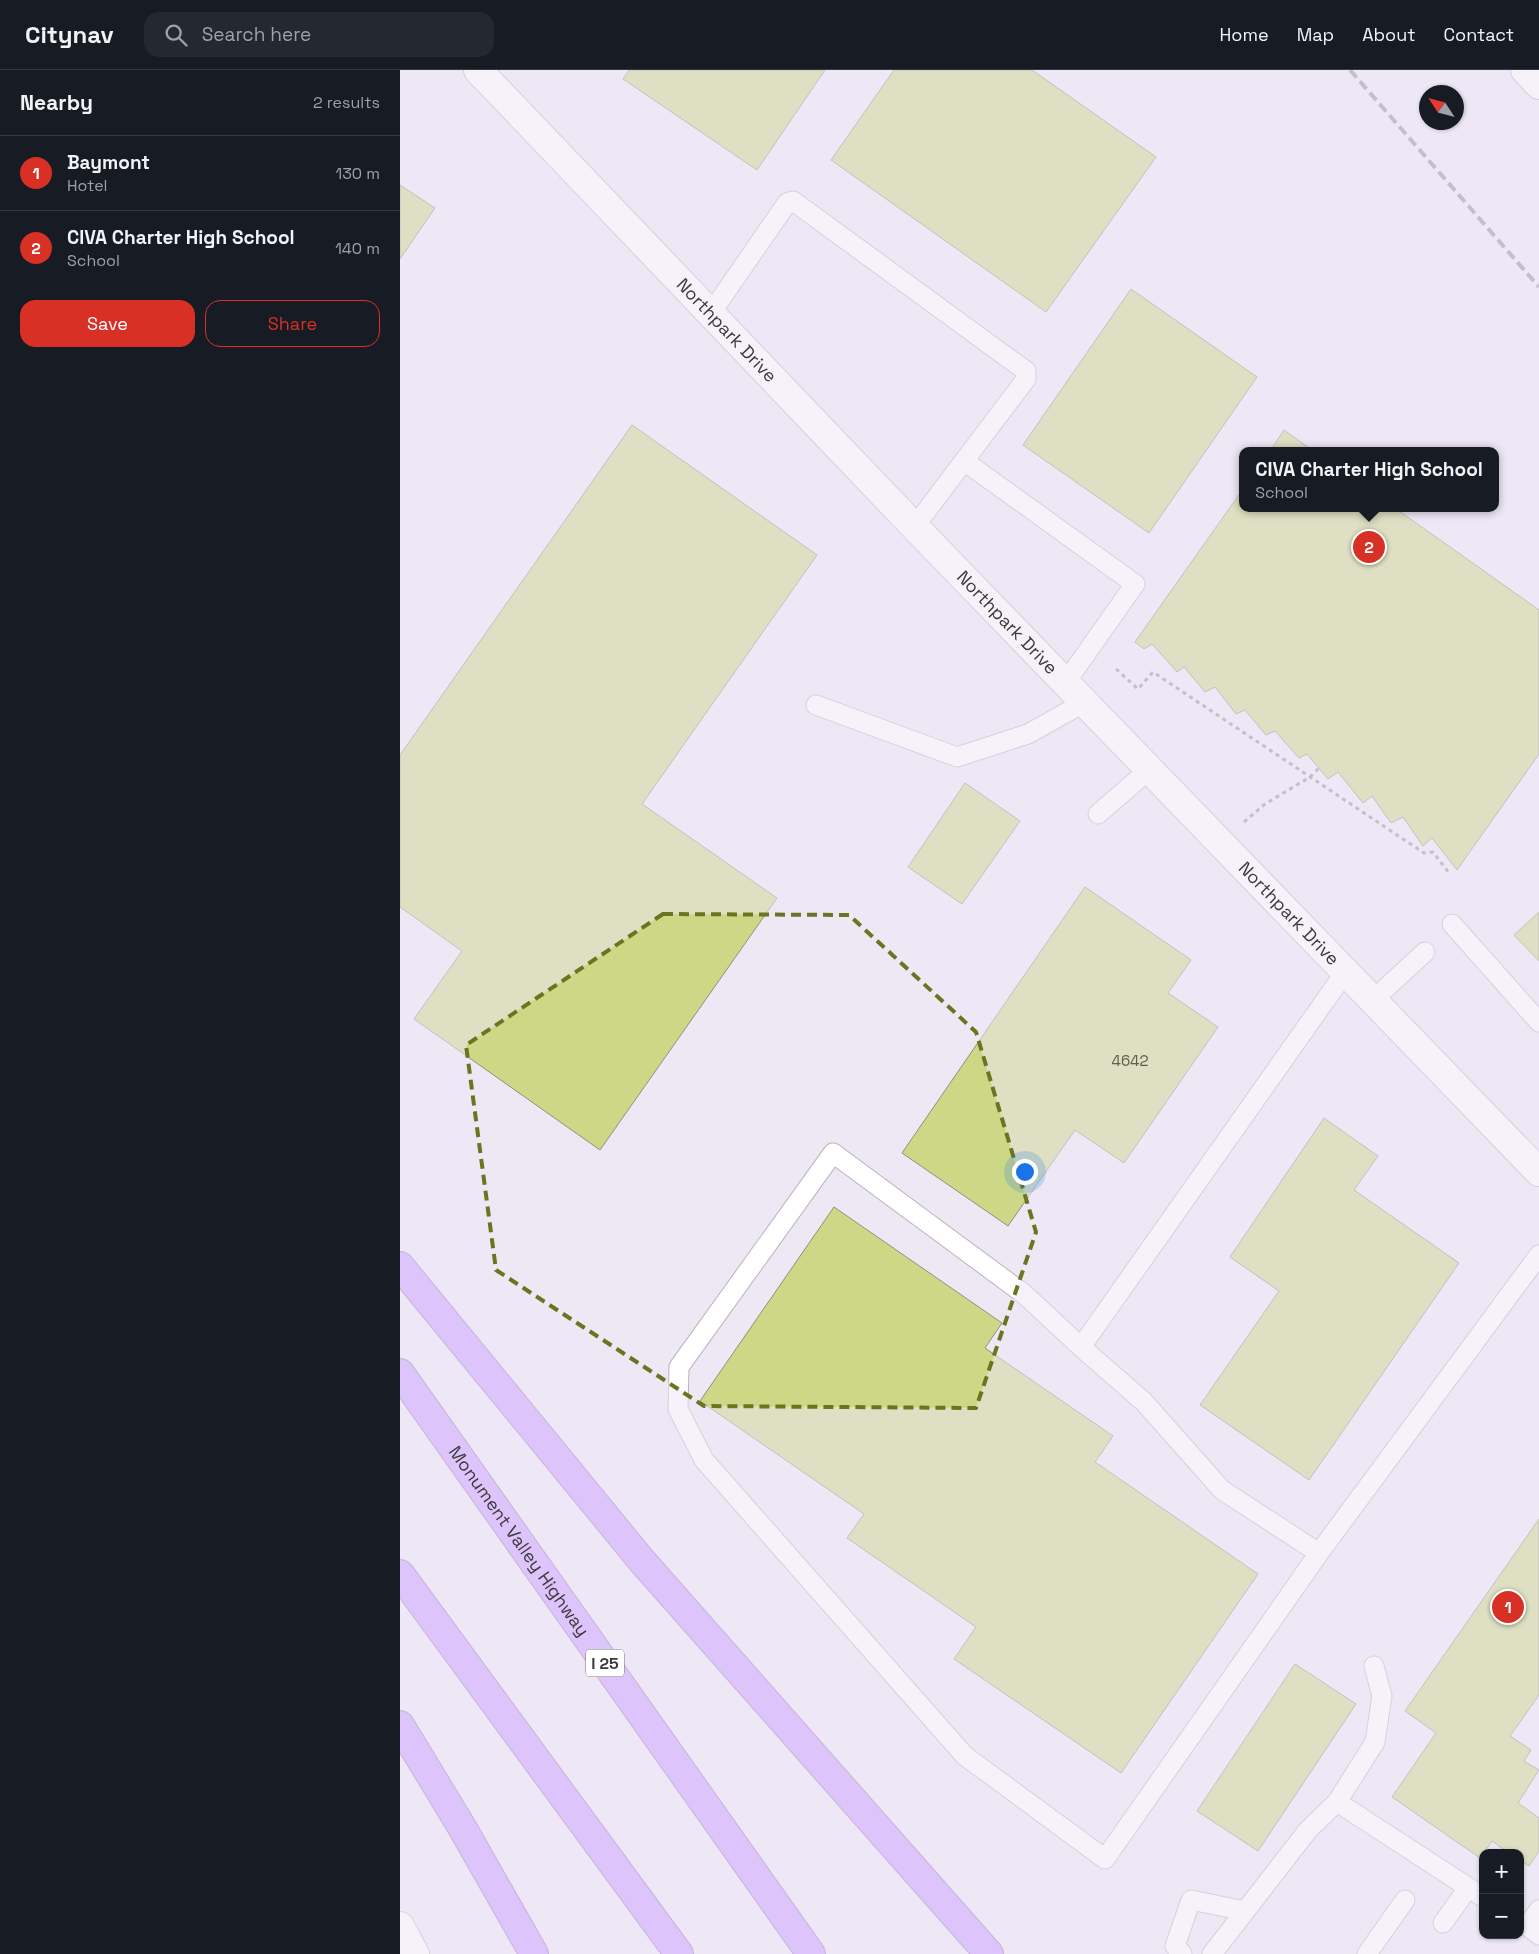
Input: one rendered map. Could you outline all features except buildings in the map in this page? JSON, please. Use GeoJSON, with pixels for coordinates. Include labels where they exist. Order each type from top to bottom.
{"type":"FeatureCollection","features":[{"type":"Feature","properties":{"kind":"highway"},"geometry":{"type":"LineString","coordinates":[[400,1266],[642,1561],[989,1954]]}},
{"type":"Feature","properties":{"kind":"highway","name":"Monument Valley Highway"},"geometry":{"type":"LineString","coordinates":[[400,1373],[811,1954]]}},
{"type":"Feature","properties":{"kind":"highway"},"geometry":{"type":"LineString","coordinates":[[400,1574],[680,1954]]}},
{"type":"Feature","properties":{"kind":"highway"},"geometry":{"type":"LineString","coordinates":[[400,1725],[463,1829],[534,1954]]}},
{"type":"Feature","properties":{"kind":"street"},"geometry":{"type":"LineString","coordinates":[[1525,70],[1539,85]]}},
{"type":"Feature","properties":{"kind":"street","name":"Northpark Drive"},"geometry":{"type":"LineString","coordinates":[[481,71],[710,313],[1539,1172]]}},
{"type":"Feature","properties":{"kind":"street"},"geometry":{"type":"LineString","coordinates":[[400,1926],[415,1954]]}},
{"type":"Feature","properties":{"kind":"lane"},"geometry":{"type":"LineString","coordinates":[[710,313],[787,203],[793,201],[1026,371],[1026,379],[915,526]]}},
{"type":"Feature","properties":{"kind":"lane"},"geometry":{"type":"LineString","coordinates":[[964,461],[1135,584],[1066,682]]}},
{"type":"Feature","properties":{"kind":"lane"},"geometry":{"type":"LineString","coordinates":[[816,705],[957,757],[1028,734],[1085,702]]}},
{"type":"Feature","properties":{"kind":"lane"},"geometry":{"type":"LineString","coordinates":[[1098,814],[1150,769]]}},
{"type":"Feature","properties":{"kind":"lane"},"geometry":{"type":"LineString","coordinates":[[1452,924],[1539,1022]]}},
{"type":"Feature","properties":{"kind":"lane"},"geometry":{"type":"LineString","coordinates":[[1373,1000],[1425,952]]}},
{"type":"Feature","properties":{"kind":"lane"},"geometry":{"type":"LineString","coordinates":[[1081,1347],[1346,971]]}},
{"type":"Feature","properties":{"kind":"lane"},"geometry":{"type":"LineString","coordinates":[[1319,1553],[1222,1490],[1144,1402],[1024,1294],[833,1153],[679,1367],[678,1409],[704,1460],[965,1756],[1105,1859],[1319,1553],[1539,1255]]}},
{"type":"Feature","properties":{"kind":"lane"},"geometry":{"type":"LineString","coordinates":[[1212,1954],[1308,1830],[1336,1802],[1375,1742],[1382,1696],[1374,1666]]}},
{"type":"Feature","properties":{"kind":"lane"},"geometry":{"type":"LineString","coordinates":[[1336,1802],[1475,1892],[1443,1923]]}},
{"type":"Feature","properties":{"kind":"lane"},"geometry":{"type":"LineString","coordinates":[[1182,1954],[1175,1946],[1191,1900],[1245,1911]]}},
{"type":"Feature","properties":{"kind":"lane"},"geometry":{"type":"LineString","coordinates":[[1367,1954],[1405,1900]]}},
{"type":"Feature","properties":{"kind":"lane"},"geometry":{"type":"LineString","coordinates":[[1529,1928],[1539,1910]]}},
{"type":"Feature","properties":{"kind":"path"},"geometry":{"type":"LineString","coordinates":[[1116,669],[1138,689],[1153,672],[1424,853],[1434,852],[1449,873]]}},
{"type":"Feature","properties":{"kind":"path"},"geometry":{"type":"LineString","coordinates":[[1244,822],[1265,804],[1310,777],[1319,768]]}},
{"type":"Feature","properties":{"kind":"highlighted area"},"geometry":{"type":"Polygon","coordinates":[[[663,914],[849,915],[976,1032],[1036,1232],[976,1408],[704,1406],[496,1270],[466,1045],[663,914]]]}},
{"type":"Feature","properties":{"kind":"railway"},"geometry":{"type":"LineString","coordinates":[[1350,70],[1539,287]]}},
{"type":"Feature","properties":{"kind":"place","name":"CIVA Charter High School"},"geometry":{"type":"Point","coordinates":[1369,547]}},
{"type":"Feature","properties":{"kind":"place","name":"Baymont"},"geometry":{"type":"Point","coordinates":[1508,1607]}}]}
